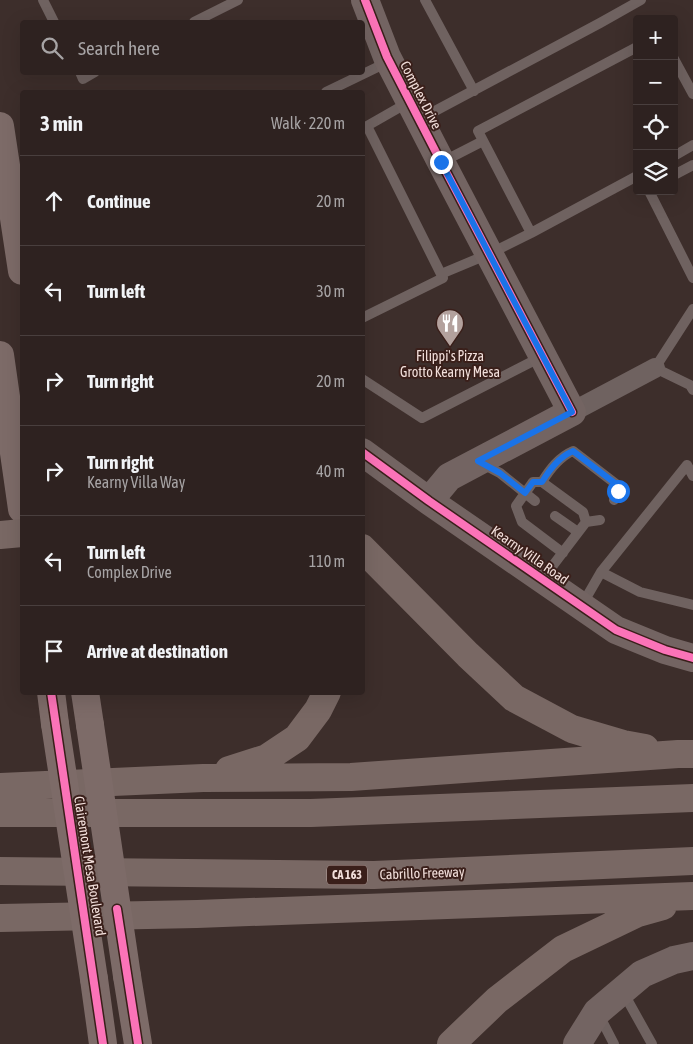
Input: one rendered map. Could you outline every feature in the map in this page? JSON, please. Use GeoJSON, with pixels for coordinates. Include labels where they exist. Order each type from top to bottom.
{"type":"FeatureCollection","features":[{"type":"Feature","properties":{"kind":"highway"},"geometry":{"type":"LineString","coordinates":[[0,535],[20,533]]}},
{"type":"Feature","properties":{"kind":"highway"},"geometry":{"type":"LineString","coordinates":[[365,551],[468,655],[514,698],[572,729],[623,744],[685,754]]}},
{"type":"Feature","properties":{"kind":"highway"},"geometry":{"type":"LineString","coordinates":[[203,778],[267,758],[297,738],[318,710],[326,695]]}},
{"type":"Feature","properties":{"kind":"highway"},"geometry":{"type":"LineString","coordinates":[[0,786],[203,778],[351,777],[685,754]]}},
{"type":"Feature","properties":{"kind":"highway"},"geometry":{"type":"LineString","coordinates":[[0,813],[311,813],[693,798]]}},
{"type":"Feature","properties":{"kind":"highway","name":"Cabrillo Freeway"},"geometry":{"type":"LineString","coordinates":[[0,871],[374,875],[693,861]]}},
{"type":"Feature","properties":{"kind":"highway"},"geometry":{"type":"LineString","coordinates":[[0,918],[197,914],[693,897]]}},
{"type":"Feature","properties":{"kind":"highway"},"geometry":{"type":"LineString","coordinates":[[451,1044],[498,1000],[563,949],[638,913],[693,897]]}},
{"type":"Feature","properties":{"kind":"main road"},"geometry":{"type":"LineString","coordinates":[[0,126],[11,189],[12,219],[20,261]]}},
{"type":"Feature","properties":{"kind":"main road"},"geometry":{"type":"LineString","coordinates":[[0,355],[20,495]]}},
{"type":"Feature","properties":{"kind":"main road","name":"Clairemont Mesa Boulevard"},"geometry":{"type":"LineString","coordinates":[[51,695],[103,1044]]}},
{"type":"Feature","properties":{"kind":"main road","name":"Clairemont Mesa Boulevard"},"geometry":{"type":"LineString","coordinates":[[85,695],[126,976],[138,1044]]}},
{"type":"Feature","properties":{"kind":"street","name":"Complex Drive"},"geometry":{"type":"LineString","coordinates":[[368,1],[390,61],[572,412]]}},
{"type":"Feature","properties":{"kind":"street"},"geometry":{"type":"LineString","coordinates":[[429,501],[449,477],[655,368]]}},
{"type":"Feature","properties":{"kind":"street","name":"Kearny Villa Road"},"geometry":{"type":"LineString","coordinates":[[365,454],[429,501],[616,630],[665,650],[693,658]]}},
{"type":"Feature","properties":{"kind":"street"},"geometry":{"type":"LineString","coordinates":[[577,1044],[597,1012],[642,974],[674,960],[693,956]]}},
{"type":"Feature","properties":{"kind":"lane"},"geometry":{"type":"LineString","coordinates":[[43,0],[53,20]]}},
{"type":"Feature","properties":{"kind":"lane"},"geometry":{"type":"LineString","coordinates":[[198,20],[238,0]]}},
{"type":"Feature","properties":{"kind":"lane"},"geometry":{"type":"LineString","coordinates":[[425,0],[474,91]]}},
{"type":"Feature","properties":{"kind":"lane"},"geometry":{"type":"LineString","coordinates":[[365,317],[443,278],[367,126],[474,91],[641,0]]}},
{"type":"Feature","properties":{"kind":"lane"},"geometry":{"type":"LineString","coordinates":[[531,232],[478,131],[633,49]]}},
{"type":"Feature","properties":{"kind":"lane"},"geometry":{"type":"LineString","coordinates":[[675,60],[693,94]]}},
{"type":"Feature","properties":{"kind":"lane"},"geometry":{"type":"LineString","coordinates":[[365,73],[390,61]]}},
{"type":"Feature","properties":{"kind":"lane"},"geometry":{"type":"LineString","coordinates":[[330,90],[361,75]]}},
{"type":"Feature","properties":{"kind":"lane"},"geometry":{"type":"LineString","coordinates":[[441,162],[483,141]]}},
{"type":"Feature","properties":{"kind":"lane"},"geometry":{"type":"LineString","coordinates":[[678,154],[693,145]]}},
{"type":"Feature","properties":{"kind":"lane"},"geometry":{"type":"LineString","coordinates":[[678,173],[693,165]]}},
{"type":"Feature","properties":{"kind":"lane"},"geometry":{"type":"LineString","coordinates":[[441,274],[489,254],[633,178]]}},
{"type":"Feature","properties":{"kind":"lane"},"geometry":{"type":"LineString","coordinates":[[651,195],[693,278]]}},
{"type":"Feature","properties":{"kind":"lane"},"geometry":{"type":"LineString","coordinates":[[693,309],[655,368],[690,384],[693,390]]}},
{"type":"Feature","properties":{"kind":"lane"},"geometry":{"type":"LineString","coordinates":[[365,381],[422,418],[542,356]]}},
{"type":"Feature","properties":{"kind":"lane"},"geometry":{"type":"LineString","coordinates":[[542,482],[560,459],[573,451],[616,484],[618,491],[614,500]]}},
{"type":"Feature","properties":{"kind":"lane"},"geometry":{"type":"LineString","coordinates":[[478,461],[500,473],[535,501]]}},
{"type":"Feature","properties":{"kind":"lane"},"geometry":{"type":"LineString","coordinates":[[581,606],[601,572],[687,464],[693,476]]}},
{"type":"Feature","properties":{"kind":"lane"},"geometry":{"type":"LineString","coordinates":[[563,553],[522,522],[516,506],[533,482],[542,482],[583,512],[586,522]]}},
{"type":"Feature","properties":{"kind":"lane"},"geometry":{"type":"LineString","coordinates":[[555,516],[578,532]]}},
{"type":"Feature","properties":{"kind":"lane"},"geometry":{"type":"LineString","coordinates":[[545,580],[586,522],[600,520]]}},
{"type":"Feature","properties":{"kind":"lane"},"geometry":{"type":"LineString","coordinates":[[601,572],[640,592],[693,605]]}},
{"type":"Feature","properties":{"kind":"lane"},"geometry":{"type":"LineString","coordinates":[[622,991],[652,1044]]}},
{"type":"Feature","properties":{"kind":"lane"},"geometry":{"type":"LineString","coordinates":[[597,1012],[614,1044]]}},
{"type":"Feature","properties":{"kind":"cycle path"},"geometry":{"type":"LineString","coordinates":[[365,0],[387,57],[572,412]]}},
{"type":"Feature","properties":{"kind":"cycle path"},"geometry":{"type":"LineString","coordinates":[[365,454],[429,501],[616,630],[665,650],[693,658]]}},
{"type":"Feature","properties":{"kind":"cycle path"},"geometry":{"type":"LineString","coordinates":[[51,695],[103,1044]]}},
{"type":"Feature","properties":{"kind":"cycle path"},"geometry":{"type":"LineString","coordinates":[[117,909],[138,1044]]}},
{"type":"Feature","properties":{"kind":"place","name":"Filippi's Pizza Grotto Kearny Mesa"},"geometry":{"type":"Point","coordinates":[450,347]}},
{"type":"Feature","properties":{"kind":"route"},"geometry":{"type":"LineString","coordinates":[[441,162],[572,412],[478,461],[500,473],[525,493],[533,482],[542,482],[560,459],[573,451],[616,484],[618,491]]}}]}
